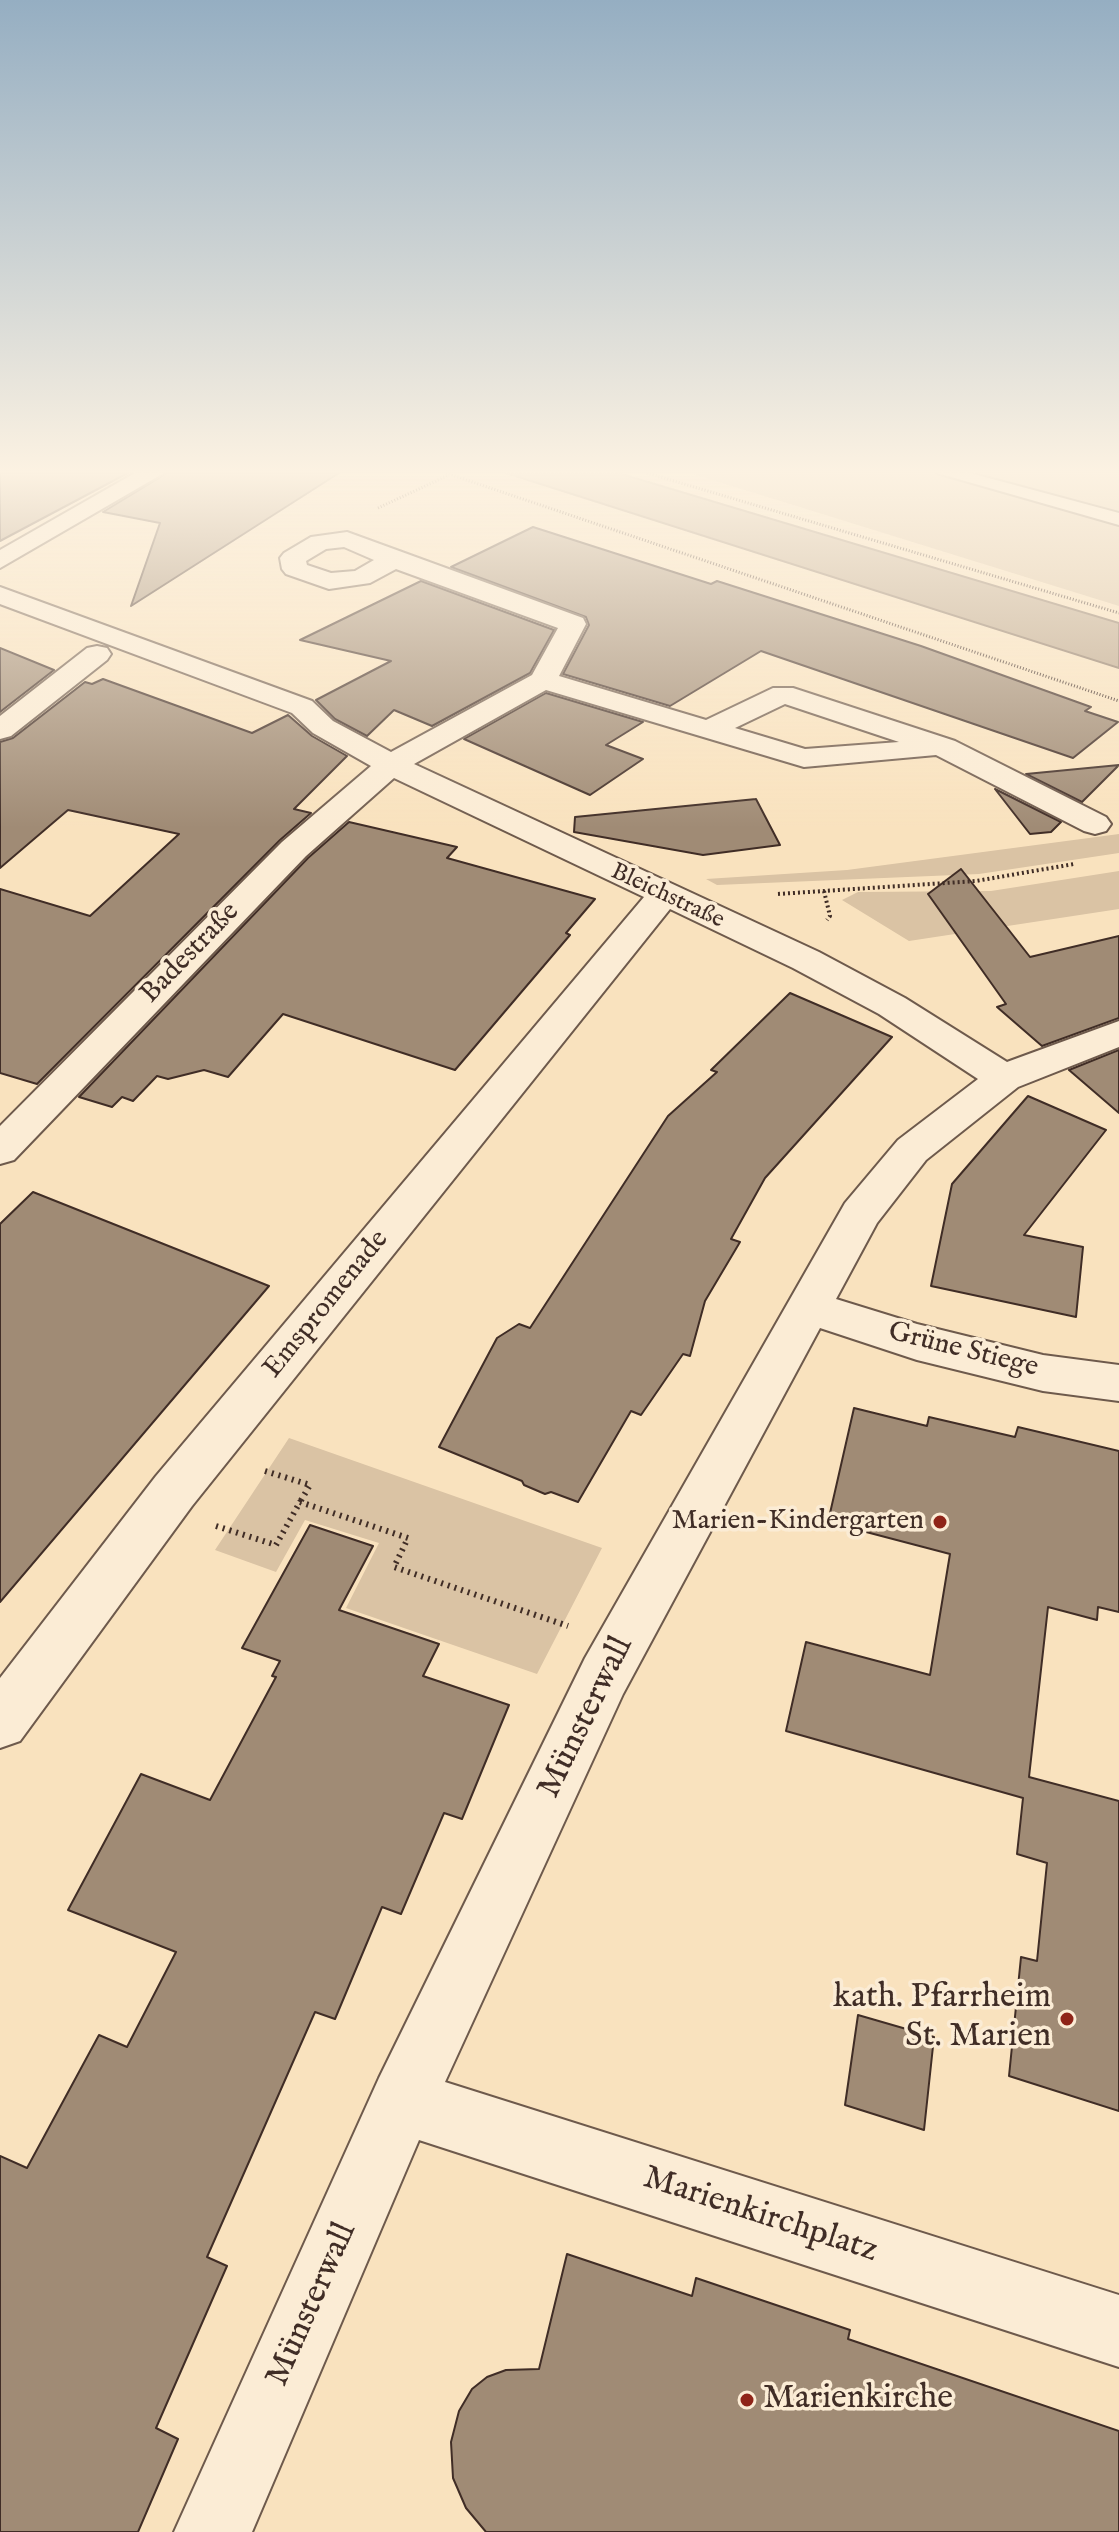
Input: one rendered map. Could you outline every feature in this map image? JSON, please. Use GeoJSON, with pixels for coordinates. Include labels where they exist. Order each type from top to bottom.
{"type":"FeatureCollection","features":[{"type":"Feature","properties":{"kind":"street"},"geometry":{"type":"LineString","coordinates":[[481,591],[573,624],[543,680],[804,758],[944,747]]}},
{"type":"Feature","properties":{"kind":"street","name":"Bleichstraße"},"geometry":{"type":"LineString","coordinates":[[0,595],[302,707],[323,727],[391,765],[819,967],[892,1006],[1004,1078]]}},
{"type":"Feature","properties":{"kind":"street","name":"Bleichstraße"},"geometry":{"type":"LineString","coordinates":[[0,613],[97,654],[274,719],[323,727]]}},
{"type":"Feature","properties":{"kind":"street"},"geometry":{"type":"LineString","coordinates":[[0,730],[97,654]]}},
{"type":"Feature","properties":{"kind":"street","name":"Badestraße"},"geometry":{"type":"LineString","coordinates":[[0,1150],[294,849],[391,765],[543,680]]}},
{"type":"Feature","properties":{"kind":"street"},"geometry":{"type":"LineString","coordinates":[[708,730],[783,694],[944,747],[1095,824]]}},
{"type":"Feature","properties":{"kind":"street","name":"Emspromenade"},"geometry":{"type":"LineString","coordinates":[[0,1722],[174,1491],[663,896]]}},
{"type":"Feature","properties":{"kind":"street","name":"Münsterwall"},"geometry":{"type":"LineString","coordinates":[[213,2532],[402,2101],[622,1645],[860,1214],[912,1150],[1004,1078],[1119,1033]]}},
{"type":"Feature","properties":{"kind":"street","name":"Grüne Stiege"},"geometry":{"type":"LineString","coordinates":[[810,1308],[917,1342],[1043,1373],[1119,1383]]}},
{"type":"Feature","properties":{"kind":"street","name":"Marienkirchplatz"},"geometry":{"type":"LineString","coordinates":[[402,2101],[1119,2331]]}},
{"type":"Feature","properties":{"kind":"path"},"geometry":{"type":"LineString","coordinates":[[795,591],[1119,701]]}},
{"type":"Feature","properties":{"kind":"path"},"geometry":{"type":"LineString","coordinates":[[1045,591],[1119,613]]}},
{"type":"Feature","properties":{"kind":"path"},"geometry":{"type":"LineString","coordinates":[[770,894],[976,881],[1089,862]]}},
{"type":"Feature","properties":{"kind":"path"},"geometry":{"type":"LineString","coordinates":[[244,1535],[276,1545],[310,1485],[277,1475]]}},
{"type":"Feature","properties":{"kind":"path"},"geometry":{"type":"LineString","coordinates":[[300,1502],[408,1538],[394,1567],[622,1645]]}},
{"type":"Feature","properties":{"kind":"shaded area"},"geometry":{"type":"Polygon","coordinates":[[[877,591],[1013,591],[1119,623],[1119,668],[877,591]]]}},
{"type":"Feature","properties":{"kind":"shaded area"},"geometry":{"type":"Polygon","coordinates":[[[1071,591],[1119,591],[1119,606],[1071,591]]]}},
{"type":"Feature","properties":{"kind":"shaded area"},"geometry":{"type":"Polygon","coordinates":[[[1119,834],[1119,853],[979,874],[717,885],[706,879],[847,870],[1119,834]]]}},
{"type":"Feature","properties":{"kind":"shaded area"},"geometry":{"type":"Polygon","coordinates":[[[1119,871],[1119,909],[909,941],[842,900],[858,892],[991,891],[1119,871]]]}},
{"type":"Feature","properties":{"kind":"shaded area"},"geometry":{"type":"Polygon","coordinates":[[[289,1438],[602,1548],[537,1674],[346,1608],[379,1543],[305,1520],[276,1572],[215,1550],[289,1438]]]}},
{"type":"Feature","properties":{"kind":"building"},"geometry":{"type":"Polygon","coordinates":[[[136,591],[154,591],[131,606],[136,591]]]}},
{"type":"Feature","properties":{"kind":"building"},"geometry":{"type":"Polygon","coordinates":[[[400,591],[449,591],[554,630],[530,673],[432,726],[394,710],[367,736],[335,719],[316,700],[391,661],[300,640],[400,591]]]}},
{"type":"Feature","properties":{"kind":"building"},"geometry":{"type":"Polygon","coordinates":[[[516,591],[749,591],[921,646],[1091,707],[1085,711],[1118,722],[1073,758],[761,651],[670,706],[563,674],[589,625],[586,617],[516,591]]]}},
{"type":"Feature","properties":{"kind":"building"},"geometry":{"type":"Polygon","coordinates":[[[0,648],[54,670],[0,712],[0,648]]]}},
{"type":"Feature","properties":{"kind":"building"},"geometry":{"type":"Polygon","coordinates":[[[103,679],[252,733],[288,715],[312,736],[347,756],[294,809],[311,813],[280,840],[37,1084],[0,1073],[0,889],[90,916],[179,834],[68,810],[0,868],[0,742],[13,738],[85,682],[92,684],[103,679]]]}},
{"type":"Feature","properties":{"kind":"building"},"geometry":{"type":"Polygon","coordinates":[[[546,693],[643,722],[606,745],[643,759],[590,795],[464,739],[546,693]]]}},
{"type":"Feature","properties":{"kind":"building"},"geometry":{"type":"Polygon","coordinates":[[[1119,765],[1082,802],[1026,774],[1119,765]]]}},
{"type":"Feature","properties":{"kind":"building"},"geometry":{"type":"Polygon","coordinates":[[[995,789],[1061,822],[1051,832],[1030,834],[995,789]]]}},
{"type":"Feature","properties":{"kind":"building"},"geometry":{"type":"Polygon","coordinates":[[[756,799],[780,845],[703,855],[574,832],[575,817],[756,799]]]}},
{"type":"Feature","properties":{"kind":"building"},"geometry":{"type":"Polygon","coordinates":[[[349,822],[457,847],[447,858],[595,899],[566,933],[570,935],[455,1070],[283,1014],[228,1077],[204,1070],[168,1079],[157,1076],[133,1101],[122,1097],[112,1107],[79,1097],[308,858],[349,822]]]}},
{"type":"Feature","properties":{"kind":"building"},"geometry":{"type":"Polygon","coordinates":[[[961,869],[1030,957],[1119,936],[1119,1018],[1042,1046],[997,1007],[1006,1004],[928,894],[961,869]]]}},
{"type":"Feature","properties":{"kind":"building"},"geometry":{"type":"Polygon","coordinates":[[[790,993],[892,1037],[765,1178],[731,1239],[740,1242],[705,1301],[690,1356],[683,1354],[641,1415],[631,1411],[578,1502],[551,1492],[545,1494],[524,1485],[522,1481],[439,1447],[497,1338],[519,1324],[530,1328],[668,1116],[717,1072],[711,1070],[790,993]]]}},
{"type":"Feature","properties":{"kind":"building"},"geometry":{"type":"Polygon","coordinates":[[[1119,1050],[1119,1113],[1069,1070],[1119,1050]]]}},
{"type":"Feature","properties":{"kind":"building"},"geometry":{"type":"Polygon","coordinates":[[[1028,1096],[1106,1130],[1024,1235],[1083,1247],[1076,1317],[931,1286],[952,1184],[1028,1096]]]}},
{"type":"Feature","properties":{"kind":"building"},"geometry":{"type":"Polygon","coordinates":[[[33,1192],[269,1286],[0,1602],[0,1224],[33,1192]]]}},
{"type":"Feature","properties":{"kind":"building"},"geometry":{"type":"Polygon","coordinates":[[[854,1408],[927,1426],[929,1417],[1015,1437],[1018,1427],[1119,1451],[1119,1612],[1098,1607],[1097,1620],[1048,1607],[1029,1777],[1119,1801],[1119,2111],[1009,2076],[1021,1957],[1037,1961],[1047,1863],[1017,1854],[1023,1798],[786,1731],[806,1642],[930,1675],[950,1554],[828,1522],[854,1408]]]}},
{"type":"Feature","properties":{"kind":"building"},"geometry":{"type":"Polygon","coordinates":[[[310,1525],[373,1546],[339,1610],[439,1644],[423,1676],[509,1705],[462,1819],[444,1813],[401,1914],[382,1907],[335,2019],[315,2012],[207,2257],[227,2266],[156,2428],[178,2439],[138,2532],[0,2532],[0,2156],[27,2168],[99,2035],[127,2047],[176,1952],[68,1910],[141,1774],[210,1800],[276,1677],[272,1676],[280,1661],[242,1648],[310,1525]]]}},
{"type":"Feature","properties":{"kind":"building"},"geometry":{"type":"Polygon","coordinates":[[[858,2015],[934,2037],[924,2130],[845,2105],[858,2015]]]}},
{"type":"Feature","properties":{"kind":"building","name":"Marienkirche"},"geometry":{"type":"Polygon","coordinates":[[[567,2254],[692,2296],[696,2278],[850,2330],[848,2339],[1119,2431],[1119,2532],[486,2532],[466,2508],[453,2478],[451,2442],[459,2411],[472,2389],[487,2377],[506,2370],[539,2369],[567,2254]]]}},
{"type":"Feature","properties":{"kind":"place","name":"Marien-Kindergarten"},"geometry":{"type":"Point","coordinates":[940,1522]}},
{"type":"Feature","properties":{"kind":"place","name":"kath. Pfarrheim St. Marien"},"geometry":{"type":"Point","coordinates":[1067,2019]}},
{"type":"Feature","properties":{"kind":"place","name":"Marienkirche"},"geometry":{"type":"Point","coordinates":[747,2400]}}]}
